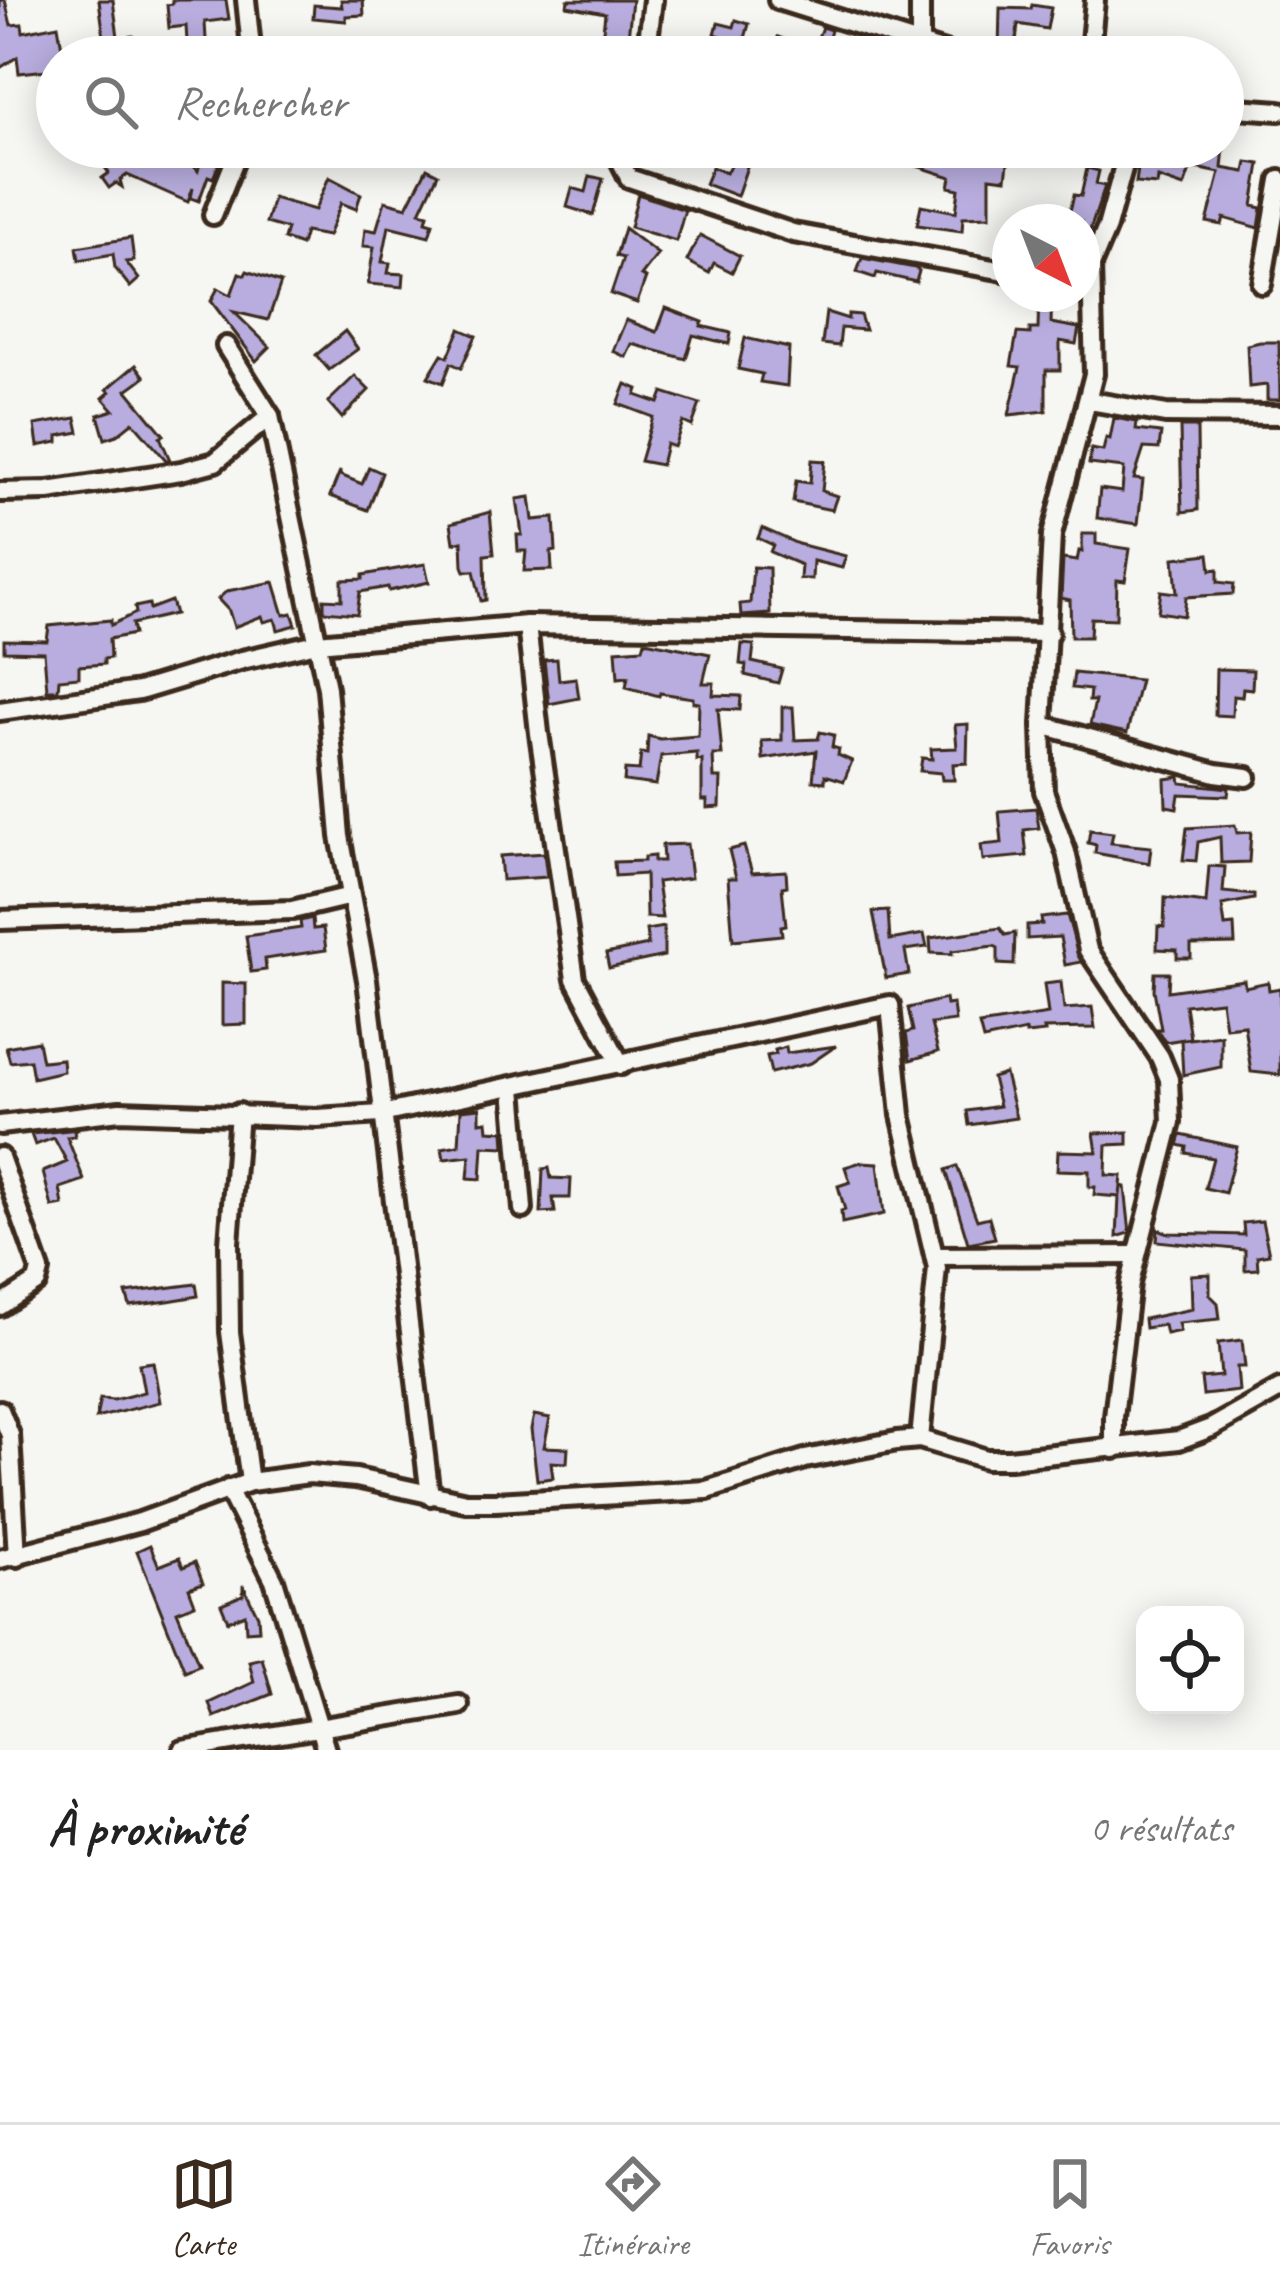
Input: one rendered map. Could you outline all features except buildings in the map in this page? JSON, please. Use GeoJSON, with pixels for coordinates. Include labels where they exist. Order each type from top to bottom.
{"type":"FeatureCollection","features":[{"type":"Feature","properties":{"kind":"street"},"geometry":{"type":"LineString","coordinates":[[246,0],[249,36]]}},
{"type":"Feature","properties":{"kind":"street"},"geometry":{"type":"LineString","coordinates":[[649,36],[653,0]]}},
{"type":"Feature","properties":{"kind":"street"},"geometry":{"type":"LineString","coordinates":[[778,0],[892,36]]}},
{"type":"Feature","properties":{"kind":"street"},"geometry":{"type":"LineString","coordinates":[[920,0],[920,36]]}},
{"type":"Feature","properties":{"kind":"street"},"geometry":{"type":"LineString","coordinates":[[1092,36],[1095,0]]}},
{"type":"Feature","properties":{"kind":"street"},"geometry":{"type":"LineString","coordinates":[[1244,108],[1280,111]]}},
{"type":"Feature","properties":{"kind":"street"},"geometry":{"type":"LineString","coordinates":[[213,215],[232,168]]}},
{"type":"Feature","properties":{"kind":"street"},"geometry":{"type":"LineString","coordinates":[[620,168],[629,178],[794,233],[992,269]]}},
{"type":"Feature","properties":{"kind":"street"},"geometry":{"type":"LineString","coordinates":[[1100,241],[1123,168]]}},
{"type":"Feature","properties":{"kind":"street"},"geometry":{"type":"LineString","coordinates":[[1262,284],[1280,179]]}},
{"type":"Feature","properties":{"kind":"street"},"geometry":{"type":"LineString","coordinates":[[1088,312],[1094,374],[1090,401],[1052,536],[1042,725],[1044,791],[1066,852],[1088,950],[1160,1057],[1169,1079],[1171,1122],[1136,1255],[1120,1357],[1114,1449]]}},
{"type":"Feature","properties":{"kind":"street"},"geometry":{"type":"LineString","coordinates":[[226,346],[269,416],[327,688],[338,816],[367,980],[430,1496]]}},
{"type":"Feature","properties":{"kind":"street"},"geometry":{"type":"LineString","coordinates":[[1090,401],[1166,414],[1280,415]]}},
{"type":"Feature","properties":{"kind":"street"},"geometry":{"type":"LineString","coordinates":[[0,492],[48,490],[215,462],[269,416]]}},
{"type":"Feature","properties":{"kind":"street"},"geometry":{"type":"LineString","coordinates":[[0,710],[140,691],[317,643],[527,625],[1049,633]]}},
{"type":"Feature","properties":{"kind":"street"},"geometry":{"type":"LineString","coordinates":[[527,625],[575,979],[621,1065]]}},
{"type":"Feature","properties":{"kind":"street"},"geometry":{"type":"LineString","coordinates":[[1042,725],[1216,773],[1247,777]]}},
{"type":"Feature","properties":{"kind":"street"},"geometry":{"type":"LineString","coordinates":[[0,920],[292,910],[351,896]]}},
{"type":"Feature","properties":{"kind":"street"},"geometry":{"type":"LineString","coordinates":[[0,1125],[120,1111],[317,1118],[381,1114],[890,1005],[902,1115],[935,1256],[920,1439]]}},
{"type":"Feature","properties":{"kind":"street"},"geometry":{"type":"LineString","coordinates":[[513,1088],[523,1209]]}},
{"type":"Feature","properties":{"kind":"street"},"geometry":{"type":"LineString","coordinates":[[239,1113],[229,1243],[230,1332],[250,1482]]}},
{"type":"Feature","properties":{"kind":"street"},"geometry":{"type":"LineString","coordinates":[[0,1157],[40,1270],[38,1282],[0,1306]]}},
{"type":"Feature","properties":{"kind":"street"},"geometry":{"type":"LineString","coordinates":[[935,1256],[1136,1255]]}},
{"type":"Feature","properties":{"kind":"street"},"geometry":{"type":"LineString","coordinates":[[0,1410],[10,1435],[9,1558],[140,1522],[250,1482],[327,1473],[466,1502],[707,1490],[806,1460],[920,1439],[986,1459],[1179,1440],[1280,1389]]}},
{"type":"Feature","properties":{"kind":"street"},"geometry":{"type":"LineString","coordinates":[[228,1490],[274,1580],[326,1750]]}},
{"type":"Feature","properties":{"kind":"street"},"geometry":{"type":"LineString","coordinates":[[182,1750],[459,1705]]}}]}
